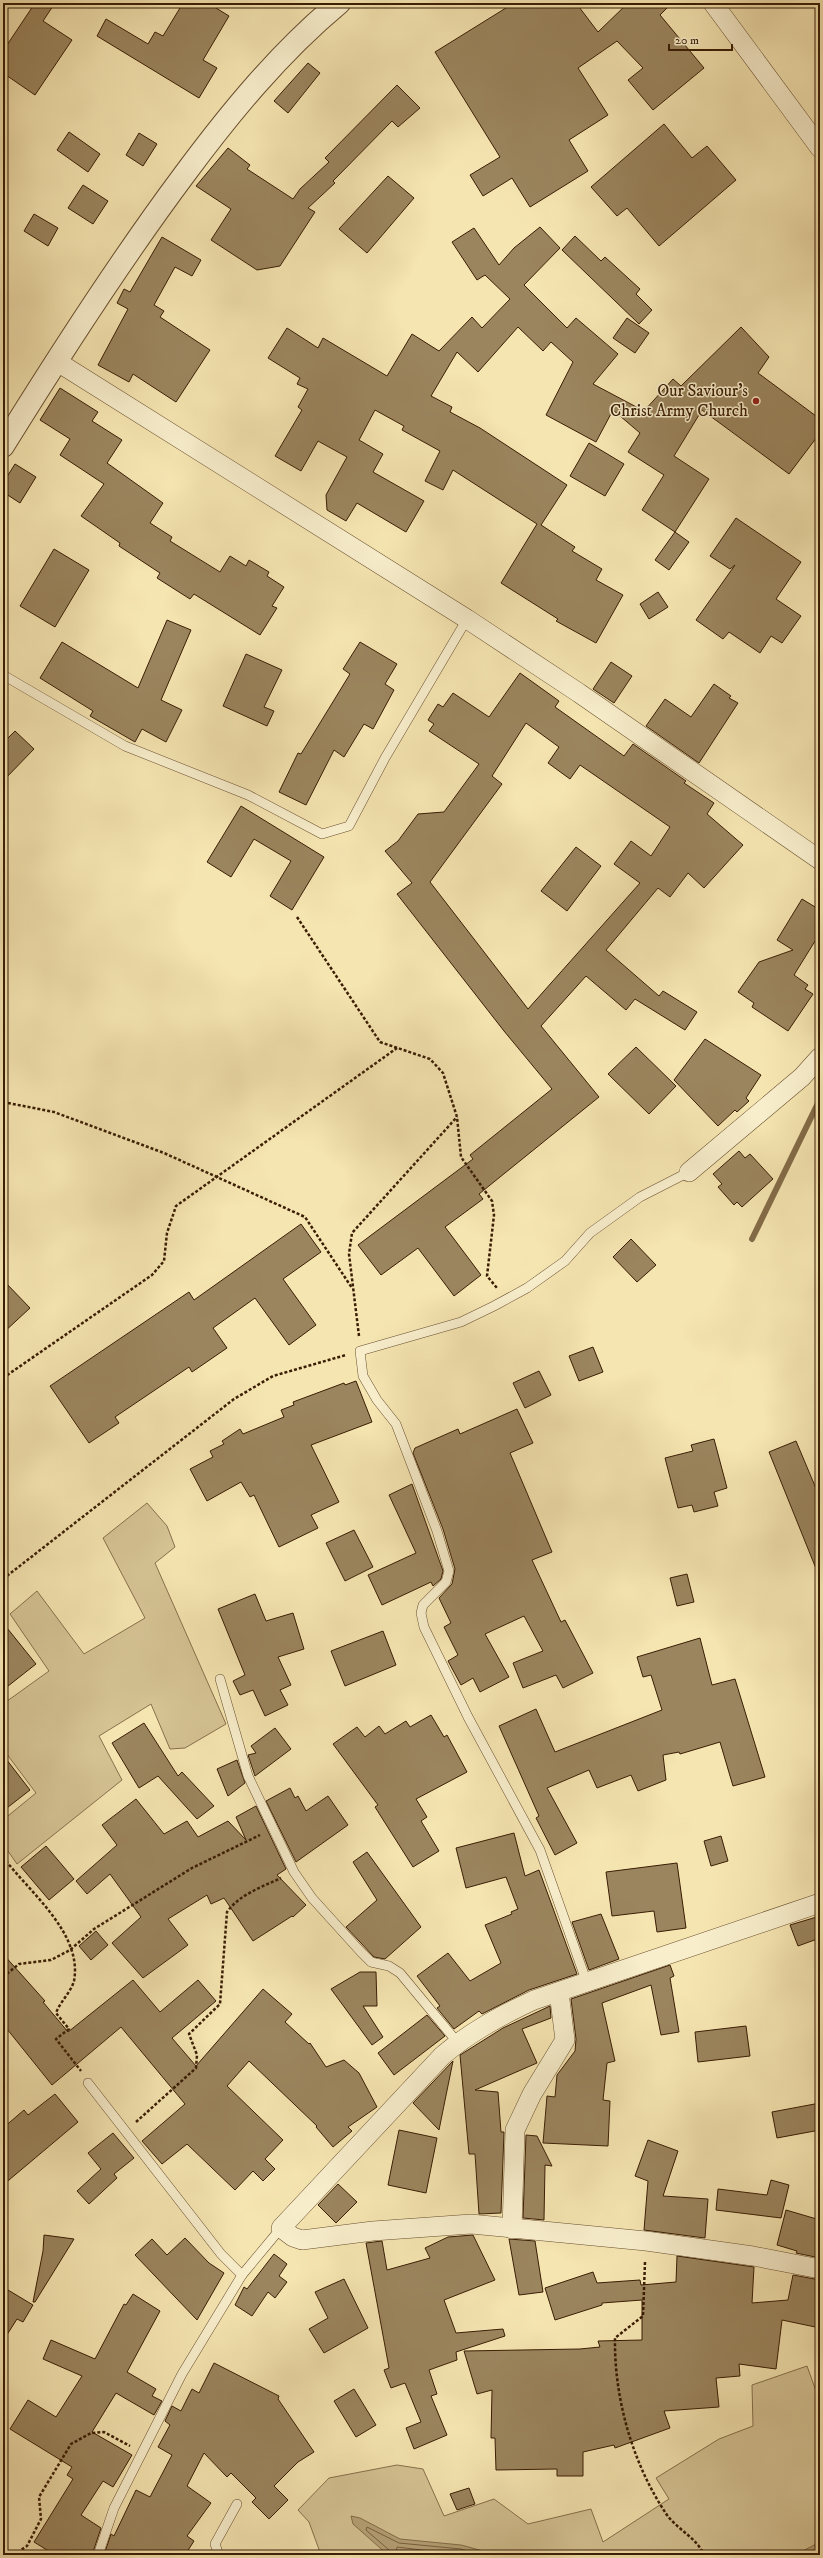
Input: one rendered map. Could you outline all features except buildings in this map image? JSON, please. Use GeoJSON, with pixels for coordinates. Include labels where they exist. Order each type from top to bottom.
{"type":"FeatureCollection","features":[{"type":"Feature","properties":{"kind":"street"},"geometry":{"type":"LineString","coordinates":[[3,446],[56,362],[152,217],[206,145],[263,75],[310,27],[339,3]]}},
{"type":"Feature","properties":{"kind":"street"},"geometry":{"type":"LineString","coordinates":[[713,3],[820,148]]}},
{"type":"Feature","properties":{"kind":"street"},"geometry":{"type":"LineString","coordinates":[[56,362],[467,619],[579,693],[820,860]]}},
{"type":"Feature","properties":{"kind":"street"},"geometry":{"type":"LineString","coordinates":[[689,1172],[802,1077],[820,1057]]}},
{"type":"Feature","properties":{"kind":"street"},"geometry":{"type":"LineString","coordinates":[[820,1903],[534,2000],[500,2016],[458,2043],[403,2096],[281,2228],[302,2240],[373,2231],[471,2224],[646,2241],[753,2256],[820,2269]]}},
{"type":"Feature","properties":{"kind":"street"},"geometry":{"type":"LineString","coordinates":[[512,2229],[515,2130],[532,2094],[565,2040],[559,1992]]}},
{"type":"Feature","properties":{"kind":"lane"},"geometry":{"type":"LineString","coordinates":[[3,675],[125,746],[248,795],[322,834],[349,826],[385,758],[467,619]]}},
{"type":"Feature","properties":{"kind":"lane"},"geometry":{"type":"LineString","coordinates":[[587,1983],[540,1850],[468,1717],[424,1627],[421,1613],[423,1605],[446,1582],[450,1571],[437,1531],[396,1424],[377,1400],[363,1376],[360,1351],[461,1322],[505,1300],[527,1288],[565,1261],[590,1233],[640,1197],[689,1172]]}},
{"type":"Feature","properties":{"kind":"lane"},"geometry":{"type":"LineString","coordinates":[[220,1679],[248,1776],[294,1872],[312,1898],[371,1962],[389,1966],[400,1972],[458,2043]]}},
{"type":"Feature","properties":{"kind":"lane"},"geometry":{"type":"LineString","coordinates":[[88,2083],[221,2254],[242,2275]]}},
{"type":"Feature","properties":{"kind":"lane"},"geometry":{"type":"LineString","coordinates":[[98,2555],[114,2508],[182,2374],[242,2275],[281,2228]]}},
{"type":"Feature","properties":{"kind":"lane"},"geometry":{"type":"LineString","coordinates":[[219,2555],[215,2544],[237,2504]]}},
{"type":"Feature","properties":{"kind":"path"},"geometry":{"type":"LineString","coordinates":[[297,917],[380,1042],[430,1059],[443,1073],[457,1117],[460,1157],[492,1201],[494,1215],[488,1276],[505,1300]]}},
{"type":"Feature","properties":{"kind":"path"},"geometry":{"type":"LineString","coordinates":[[3,1378],[152,1275],[164,1261],[166,1233],[176,1206],[397,1048]]}},
{"type":"Feature","properties":{"kind":"path"},"geometry":{"type":"LineString","coordinates":[[3,1102],[54,1112],[164,1153],[216,1178],[305,1217],[353,1290]]}},
{"type":"Feature","properties":{"kind":"path"},"geometry":{"type":"LineString","coordinates":[[3,1579],[234,1399],[273,1376],[360,1351],[349,1254],[352,1233],[457,1117]]}},
{"type":"Feature","properties":{"kind":"path"},"geometry":{"type":"LineString","coordinates":[[3,1977],[19,1964],[51,1960],[70,1950],[94,1929],[192,1868],[273,1828]]}},
{"type":"Feature","properties":{"kind":"path"},"geometry":{"type":"LineString","coordinates":[[3,1857],[45,1904],[59,1926],[76,1960],[73,1983],[56,2013],[69,2029],[56,2039],[88,2083]]}},
{"type":"Feature","properties":{"kind":"path"},"geometry":{"type":"LineString","coordinates":[[125,2132],[196,2068],[197,2055],[189,2034],[220,2004],[227,1912],[233,1904],[248,1894],[294,1872]]}},
{"type":"Feature","properties":{"kind":"path"},"geometry":{"type":"LineString","coordinates":[[646,2241],[643,2316],[615,2338],[618,2391],[644,2478],[668,2516],[701,2548],[704,2555]]}},
{"type":"Feature","properties":{"kind":"path"},"geometry":{"type":"LineString","coordinates":[[3,2554],[15,2554],[27,2546],[42,2519],[39,2497],[71,2444],[79,2438],[104,2432],[142,2453]]}},
{"type":"Feature","properties":{"kind":"shaded area"},"geometry":{"type":"Polygon","coordinates":[[[147,1503],[167,1526],[175,1547],[155,1563],[226,1724],[185,1748],[170,1749],[151,1704],[99,1736],[122,1780],[17,1864],[3,1844],[3,1820],[36,1793],[3,1749],[3,1704],[49,1671],[10,1614],[37,1591],[84,1654],[145,1618],[103,1538],[147,1503]]]}},
{"type":"Feature","properties":{"kind":"shaded area"},"geometry":{"type":"Polygon","coordinates":[[[807,2366],[820,2402],[820,2555],[321,2555],[309,2522],[298,2510],[329,2478],[397,2465],[423,2469],[444,2516],[494,2499],[528,2524],[591,2509],[603,2542],[669,2499],[656,2478],[719,2439],[753,2426],[752,2385],[807,2366]]]}},
{"type":"Feature","properties":{"kind":"water"},"geometry":{"type":"Polygon","coordinates":[[[351,2516],[360,2518],[400,2539],[461,2545],[498,2555],[388,2555],[353,2524],[351,2516]]]}},
{"type":"Feature","properties":{"kind":"water"},"geometry":{"type":"Polygon","coordinates":[[[820,2542],[820,2555],[795,2555],[820,2542]]]}},
{"type":"Feature","properties":{"kind":"waterway"},"geometry":{"type":"LineString","coordinates":[[752,1239],[820,1099]]}},
{"type":"Feature","properties":{"kind":"place","name":"Our Saviour's Christ Army Church"},"geometry":{"type":"Point","coordinates":[756,401]}}]}
